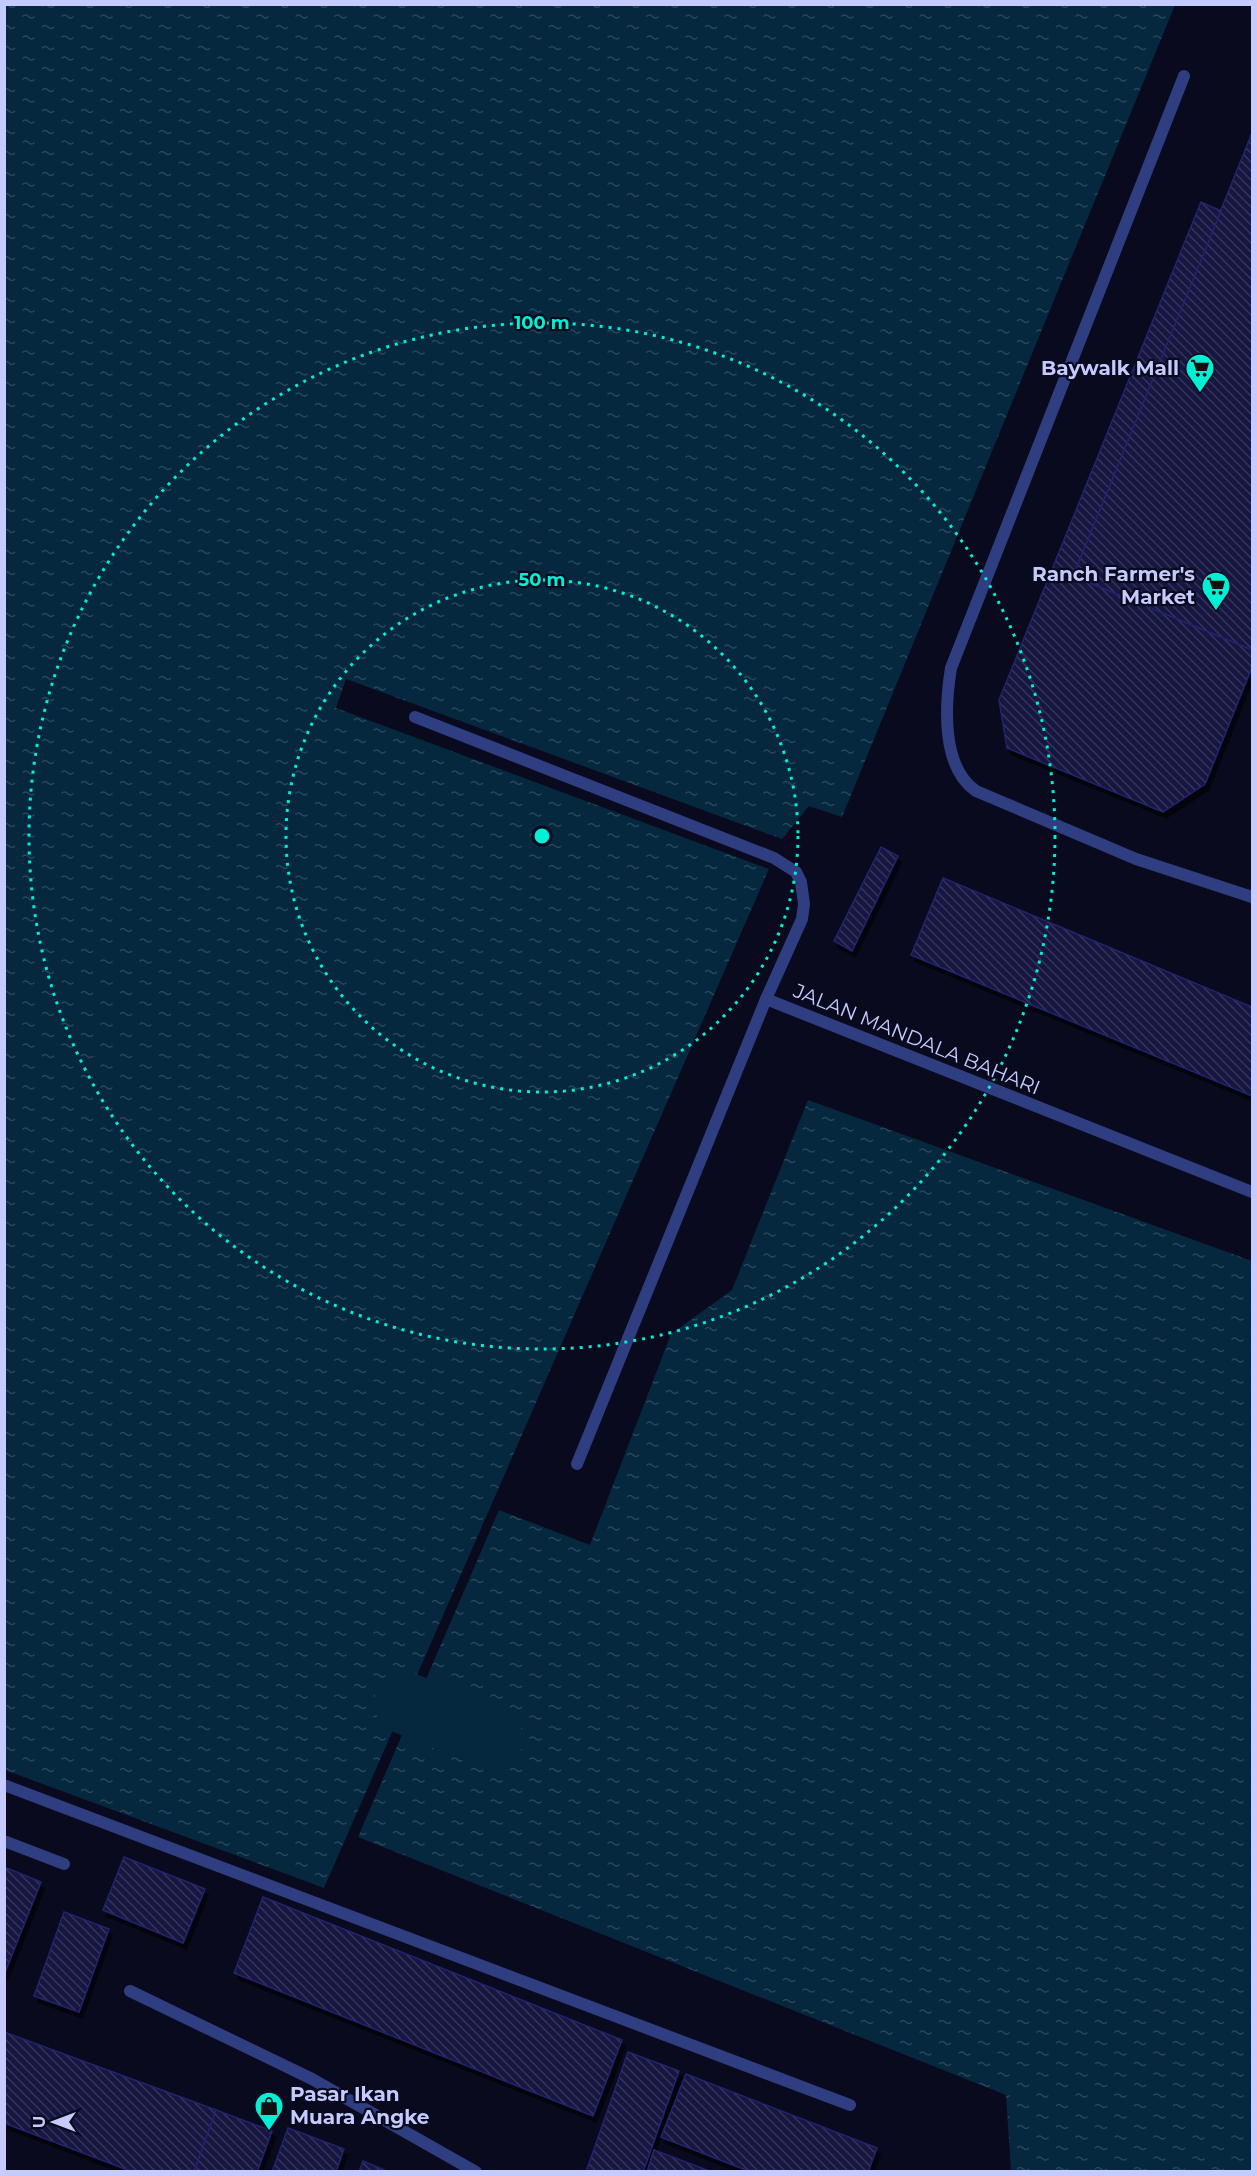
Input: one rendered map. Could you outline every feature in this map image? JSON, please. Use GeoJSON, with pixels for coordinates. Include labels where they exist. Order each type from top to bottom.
{"type":"FeatureCollection","features":[{"type":"Feature","properties":{"kind":"lane"},"geometry":{"type":"LineString","coordinates":[[1184,76],[951,668],[946,704],[947,726],[960,773],[970,787],[976,791],[1136,859],[1252,897]]}},
{"type":"Feature","properties":{"kind":"lane"},"geometry":{"type":"LineString","coordinates":[[415,717],[774,858],[796,872],[803,893],[802,919],[766,999]]}},
{"type":"Feature","properties":{"kind":"lane","name":"JALAN MANDALA BAHARI"},"geometry":{"type":"LineString","coordinates":[[577,1464],[766,999],[1252,1192]]}},
{"type":"Feature","properties":{"kind":"lane"},"geometry":{"type":"LineString","coordinates":[[4,1785],[850,2105]]}},
{"type":"Feature","properties":{"kind":"lane"},"geometry":{"type":"LineString","coordinates":[[4,1841],[63,1864]]}},
{"type":"Feature","properties":{"kind":"lane"},"geometry":{"type":"LineString","coordinates":[[130,1990],[312,2079],[476,2172]]}},
{"type":"Feature","properties":{"kind":"water"},"geometry":{"type":"Polygon","coordinates":[[[4,5],[1175,5],[842,817],[809,806],[782,839],[324,1888],[5,1770],[4,5]]]}},
{"type":"Feature","properties":{"kind":"water"},"geometry":{"type":"Polygon","coordinates":[[[808,1100],[1252,1261],[1252,2171],[1011,2171],[1006,2095],[358,1837],[499,1510],[590,1545],[671,1334],[732,1290],[808,1100]]]}},
{"type":"Feature","properties":{"kind":"pier"},"geometry":{"type":"Polygon","coordinates":[[[346,679],[782,839],[769,869],[336,708],[346,679]]]}},
{"type":"Feature","properties":{"kind":"building","name":"Baywalk Mall"},"geometry":{"type":"Polygon","coordinates":[[[1252,133],[1252,650],[1073,576],[1252,133]]]}},
{"type":"Feature","properties":{"kind":"building"},"geometry":{"type":"Polygon","coordinates":[[[1201,202],[1221,211],[1073,576],[1252,650],[1252,667],[1205,784],[1163,812],[1007,748],[999,700],[1201,202]]]}},
{"type":"Feature","properties":{"kind":"building"},"geometry":{"type":"Polygon","coordinates":[[[881,847],[898,856],[852,951],[834,941],[881,847]]]}},
{"type":"Feature","properties":{"kind":"building"},"geometry":{"type":"Polygon","coordinates":[[[943,878],[1252,1007],[1252,1096],[911,955],[943,878]]]}},
{"type":"Feature","properties":{"kind":"building"},"geometry":{"type":"Polygon","coordinates":[[[124,1857],[205,1889],[183,1943],[103,1910],[124,1857]]]}},
{"type":"Feature","properties":{"kind":"building"},"geometry":{"type":"Polygon","coordinates":[[[4,1867],[41,1882],[4,1975],[4,1867]]]}},
{"type":"Feature","properties":{"kind":"building"},"geometry":{"type":"Polygon","coordinates":[[[263,1897],[622,2040],[593,2116],[234,1973],[263,1897]]]}},
{"type":"Feature","properties":{"kind":"building"},"geometry":{"type":"Polygon","coordinates":[[[64,1912],[109,1929],[79,2012],[34,1996],[64,1912]]]}},
{"type":"Feature","properties":{"kind":"building"},"geometry":{"type":"Polygon","coordinates":[[[4,2032],[216,2110],[194,2172],[133,2172],[4,2123],[4,2032]]]}},
{"type":"Feature","properties":{"kind":"building"},"geometry":{"type":"Polygon","coordinates":[[[628,2052],[679,2071],[643,2172],[586,2172],[628,2052]]]}},
{"type":"Feature","properties":{"kind":"building"},"geometry":{"type":"Polygon","coordinates":[[[686,2074],[877,2148],[868,2172],[751,2172],[661,2137],[686,2074]]]}},
{"type":"Feature","properties":{"kind":"building"},"geometry":{"type":"Polygon","coordinates":[[[216,2110],[272,2131],[257,2172],[194,2172],[216,2110]]]}},
{"type":"Feature","properties":{"kind":"building"},"geometry":{"type":"Polygon","coordinates":[[[288,2128],[344,2149],[336,2172],[272,2172],[288,2128]]]}},
{"type":"Feature","properties":{"kind":"building"},"geometry":{"type":"Polygon","coordinates":[[[654,2150],[712,2172],[647,2172],[654,2150]]]}},
{"type":"Feature","properties":{"kind":"building"},"geometry":{"type":"Polygon","coordinates":[[[363,2161],[389,2172],[359,2172],[363,2161]]]}},
{"type":"Feature","properties":{"kind":"waterway"},"geometry":{"type":"LineString","coordinates":[[405,1703],[492,1739]]}},
{"type":"Feature","properties":{"kind":"place","name":"Baywalk Mall"},"geometry":{"type":"Point","coordinates":[1200,394]}},
{"type":"Feature","properties":{"kind":"place","name":"Ranch Farmer's Market"},"geometry":{"type":"Point","coordinates":[1216,612]}},
{"type":"Feature","properties":{"kind":"place","name":"Pasar Ikan Muara Angke"},"geometry":{"type":"Point","coordinates":[269,2132]}}]}
